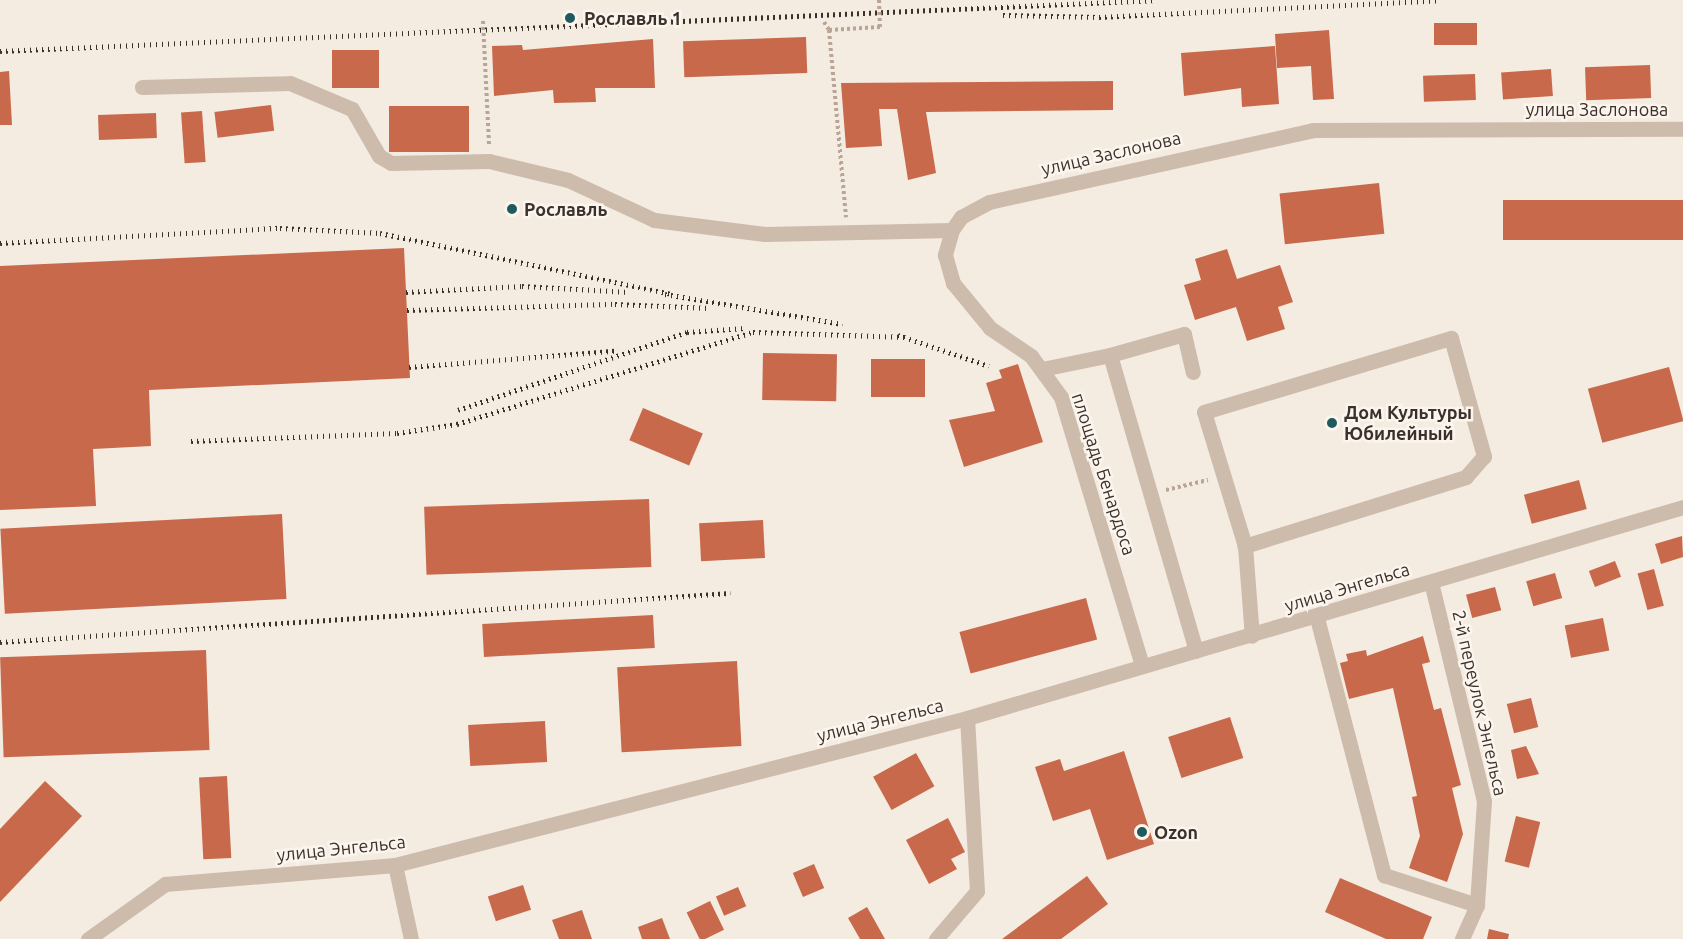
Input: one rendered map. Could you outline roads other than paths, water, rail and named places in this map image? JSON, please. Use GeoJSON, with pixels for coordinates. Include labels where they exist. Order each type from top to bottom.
{"type":"FeatureCollection","features":[{"type":"Feature","properties":{"kind":"street"},"geometry":{"type":"LineString","coordinates":[[142,87],[290,82],[352,109],[379,156],[391,163],[489,161],[568,180],[677,226],[848,236],[952,230]]}},
{"type":"Feature","properties":{"kind":"street","name":"улица Заслонова"},"geometry":{"type":"LineString","coordinates":[[952,230],[961,217],[989,202],[1313,130],[1683,129]]}},
{"type":"Feature","properties":{"kind":"street","name":"площадь Бенардоса"},"geometry":{"type":"LineString","coordinates":[[952,230],[945,255],[953,283],[990,328],[1042,369],[1069,417],[1142,665]]}},
{"type":"Feature","properties":{"kind":"street"},"geometry":{"type":"LineString","coordinates":[[1042,369],[1110,355],[1184,334],[1194,372]]}},
{"type":"Feature","properties":{"kind":"street"},"geometry":{"type":"LineString","coordinates":[[1245,546],[1466,477],[1485,456],[1451,339],[1204,412],[1245,546],[1252,636]]}},
{"type":"Feature","properties":{"kind":"street"},"geometry":{"type":"LineString","coordinates":[[1110,355],[1196,651]]}},
{"type":"Feature","properties":{"kind":"street","name":"улица Энгельса"},"geometry":{"type":"LineString","coordinates":[[88,939],[165,884],[395,865],[967,718],[1142,665],[1317,618],[1683,507]]}},
{"type":"Feature","properties":{"kind":"street","name":"2-й переулок Энгельса"},"geometry":{"type":"LineString","coordinates":[[1431,582],[1484,801],[1477,905],[1462,939]]}},
{"type":"Feature","properties":{"kind":"street"},"geometry":{"type":"LineString","coordinates":[[1317,618],[1384,875],[1477,905]]}},
{"type":"Feature","properties":{"kind":"street"},"geometry":{"type":"LineString","coordinates":[[936,939],[977,891],[967,718]]}},
{"type":"Feature","properties":{"kind":"street"},"geometry":{"type":"LineString","coordinates":[[395,865],[411,939]]}},
{"type":"Feature","properties":{"kind":"railway"},"geometry":{"type":"LineString","coordinates":[[0,51],[1157,0]]}},
{"type":"Feature","properties":{"kind":"railway"},"geometry":{"type":"LineString","coordinates":[[1003,15],[1099,17],[1441,0]]}},
{"type":"Feature","properties":{"kind":"railway"},"geometry":{"type":"LineString","coordinates":[[0,243],[280,228],[380,233],[673,294]]}},
{"type":"Feature","properties":{"kind":"railway"},"geometry":{"type":"LineString","coordinates":[[406,292],[522,286],[629,292]]}},
{"type":"Feature","properties":{"kind":"railway"},"geometry":{"type":"LineString","coordinates":[[665,294],[842,324]]}},
{"type":"Feature","properties":{"kind":"railway"},"geometry":{"type":"LineString","coordinates":[[407,310],[615,304],[709,308]]}},
{"type":"Feature","properties":{"kind":"railway"},"geometry":{"type":"LineString","coordinates":[[458,410],[687,332],[745,328]]}},
{"type":"Feature","properties":{"kind":"railway"},"geometry":{"type":"LineString","coordinates":[[191,441],[397,433],[457,424],[753,332],[905,337]]}},
{"type":"Feature","properties":{"kind":"railway"},"geometry":{"type":"LineString","coordinates":[[898,335],[989,366]]}},
{"type":"Feature","properties":{"kind":"railway"},"geometry":{"type":"LineString","coordinates":[[409,367],[614,351]]}},
{"type":"Feature","properties":{"kind":"railway"},"geometry":{"type":"LineString","coordinates":[[0,642],[730,593]]}},
{"type":"Feature","properties":{"kind":"place","name":"Рославль 1"},"geometry":{"type":"Point","coordinates":[570,18]}},
{"type":"Feature","properties":{"kind":"place","name":"Рославль"},"geometry":{"type":"Point","coordinates":[512,209]}},
{"type":"Feature","properties":{"kind":"place","name":"Дом Культуры Юбилейный"},"geometry":{"type":"Point","coordinates":[1332,423]}},
{"type":"Feature","properties":{"kind":"place","name":"Ozon"},"geometry":{"type":"Point","coordinates":[1142,832]}}]}
